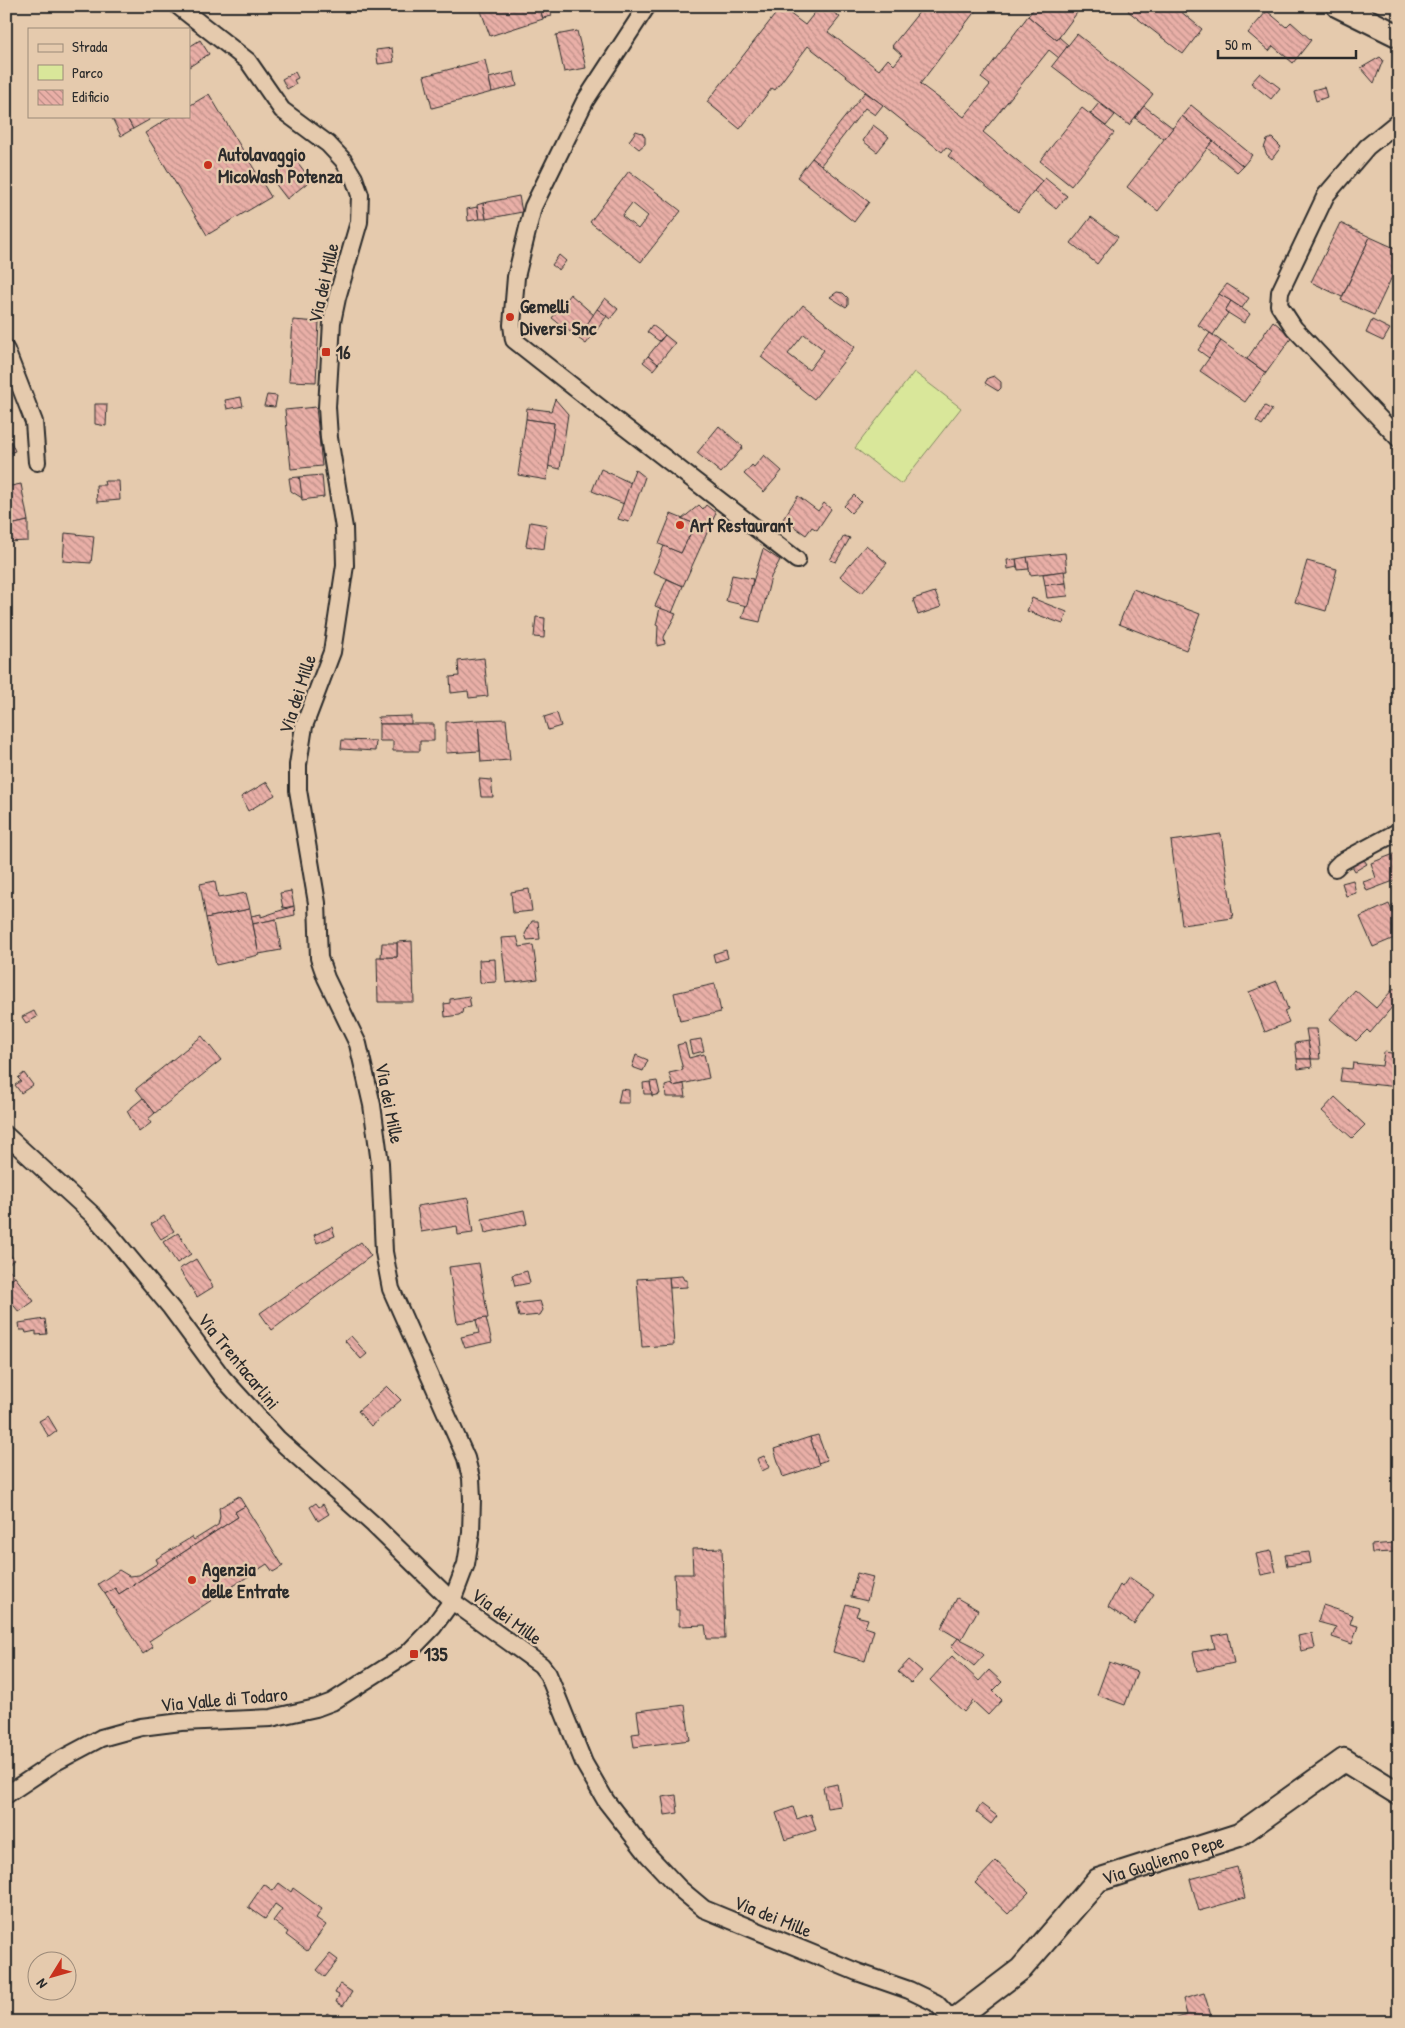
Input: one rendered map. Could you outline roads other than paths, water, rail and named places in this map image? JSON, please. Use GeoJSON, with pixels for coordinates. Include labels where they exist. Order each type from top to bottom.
{"type":"FeatureCollection","features":[{"type":"Feature","properties":{"kind":"street","name":"Via dei Mille"},"geometry":{"type":"LineString","coordinates":[[178,6],[248,61],[282,110],[328,144],[343,160],[354,178],[360,195],[359,222],[332,322],[328,407],[329,438],[344,528],[345,565],[332,652],[304,726],[298,765],[298,790],[317,903],[319,958],[326,978],[358,1044],[372,1106],[380,1163],[384,1252],[391,1289],[466,1458],[471,1478],[471,1533],[466,1564],[452,1601],[541,1665],[548,1674],[584,1763],[606,1801],[649,1856],[680,1889],[704,1909],[857,1972],[909,1990],[936,2003],[954,2021]]}},
{"type":"Feature","properties":{"kind":"street"},"geometry":{"type":"LineString","coordinates":[[647,6],[585,101],[533,207],[516,277],[512,325],[514,340],[797,560]]}},
{"type":"Feature","properties":{"kind":"street"},"geometry":{"type":"LineString","coordinates":[[1338,6],[1399,36]]}},
{"type":"Feature","properties":{"kind":"street"},"geometry":{"type":"LineString","coordinates":[[1399,121],[1367,147],[1326,195],[1280,292],[1279,305],[1294,328],[1399,439]]}},
{"type":"Feature","properties":{"kind":"street"},"geometry":{"type":"LineString","coordinates":[[6,350],[34,422],[37,462]]}},
{"type":"Feature","properties":{"kind":"street"},"geometry":{"type":"LineString","coordinates":[[1335,868],[1341,862],[1399,831]]}},
{"type":"Feature","properties":{"kind":"street","name":"Via Trentacarlini"},"geometry":{"type":"LineString","coordinates":[[6,1135],[94,1215],[110,1232],[139,1267],[222,1377],[254,1415],[373,1524],[452,1601]]}},
{"type":"Feature","properties":{"kind":"street","name":"Via Valle di Todaro"},"geometry":{"type":"LineString","coordinates":[[6,1794],[54,1763],[101,1738],[141,1727],[181,1722],[271,1718],[316,1708],[332,1702],[407,1654],[433,1627],[452,1601]]}},
{"type":"Feature","properties":{"kind":"street","name":"Via Gugliemo Pepe"},"geometry":{"type":"LineString","coordinates":[[954,2021],[1021,1969],[1098,1880],[1239,1835],[1344,1760],[1399,1794]]}},
{"type":"Feature","properties":{"kind":"place","name":"Autolavaggio MicoWash Potenza"},"geometry":{"type":"Point","coordinates":[208,165]}},
{"type":"Feature","properties":{"kind":"place","name":"Gemelli Diversi Snc"},"geometry":{"type":"Point","coordinates":[510,317]}},
{"type":"Feature","properties":{"kind":"place","name":"16"},"geometry":{"type":"Point","coordinates":[326,352]}},
{"type":"Feature","properties":{"kind":"place","name":"Art Restaurant"},"geometry":{"type":"Point","coordinates":[680,525]}},
{"type":"Feature","properties":{"kind":"place","name":"Agenzia delle Entrate"},"geometry":{"type":"Point","coordinates":[192,1580]}},
{"type":"Feature","properties":{"kind":"place","name":"135"},"geometry":{"type":"Point","coordinates":[414,1654]}}]}
